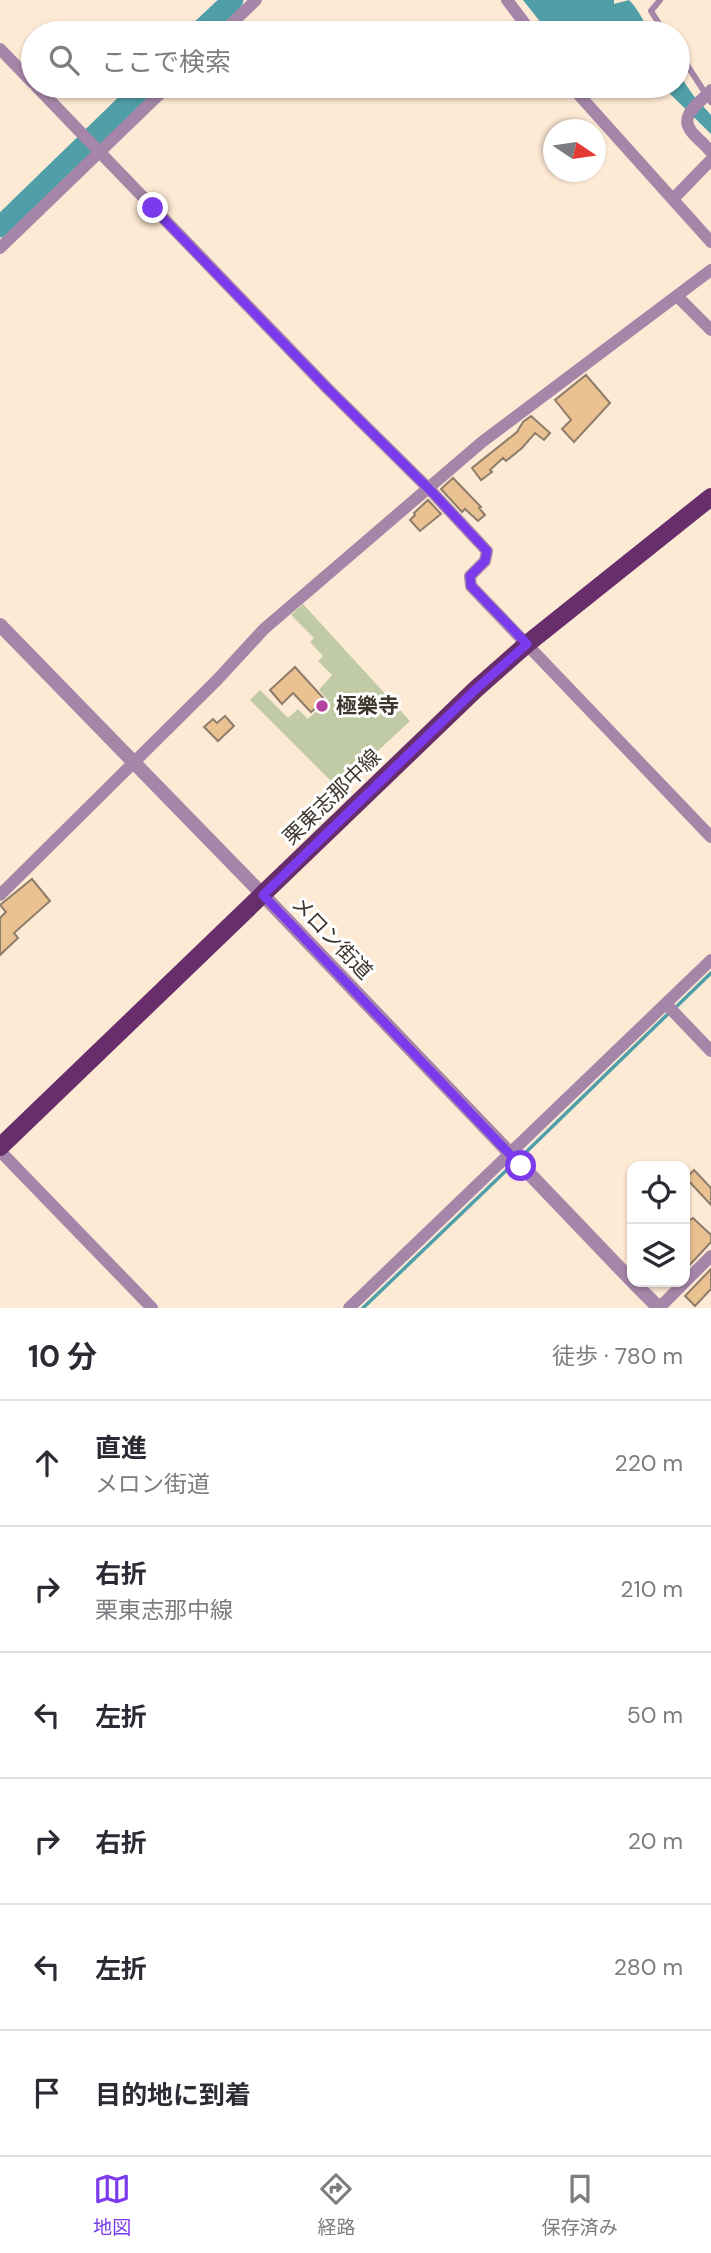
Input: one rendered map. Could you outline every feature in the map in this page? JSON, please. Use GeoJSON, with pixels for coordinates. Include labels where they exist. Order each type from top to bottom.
{"type":"FeatureCollection","features":[{"type":"Feature","properties":{"kind":"main road","name":"栗東志那中線"},"geometry":{"type":"LineString","coordinates":[[0,1149],[476,689],[527,644],[711,497]]}},
{"type":"Feature","properties":{"kind":"street"},"geometry":{"type":"LineString","coordinates":[[234,21],[256,0]]}},
{"type":"Feature","properties":{"kind":"street"},"geometry":{"type":"LineString","coordinates":[[507,0],[523,21]]}},
{"type":"Feature","properties":{"kind":"street"},"geometry":{"type":"LineString","coordinates":[[0,49],[21,70]]}},
{"type":"Feature","properties":{"kind":"street"},"geometry":{"type":"LineString","coordinates":[[709,96],[693,108],[687,123],[690,130],[711,152]]}},
{"type":"Feature","properties":{"kind":"street"},"geometry":{"type":"LineString","coordinates":[[48,98],[487,551],[485,561],[470,576],[471,586],[711,837]]}},
{"type":"Feature","properties":{"kind":"street"},"geometry":{"type":"LineString","coordinates":[[0,248],[156,98]]}},
{"type":"Feature","properties":{"kind":"street"},"geometry":{"type":"LineString","coordinates":[[581,98],[711,242]]}},
{"type":"Feature","properties":{"kind":"street"},"geometry":{"type":"LineString","coordinates":[[674,198],[711,160]]}},
{"type":"Feature","properties":{"kind":"street"},"geometry":{"type":"LineString","coordinates":[[0,895],[217,680],[264,629],[426,489],[540,398],[711,270]]}},
{"type":"Feature","properties":{"kind":"street"},"geometry":{"type":"LineString","coordinates":[[677,296],[711,330]]}},
{"type":"Feature","properties":{"kind":"street","name":"メロン街道"},"geometry":{"type":"LineString","coordinates":[[0,625],[627,1275]]}},
{"type":"Feature","properties":{"kind":"street"},"geometry":{"type":"LineString","coordinates":[[349,1308],[514,1159],[672,1009],[711,960]]}},
{"type":"Feature","properties":{"kind":"street"},"geometry":{"type":"LineString","coordinates":[[672,1009],[711,1051]]}},
{"type":"Feature","properties":{"kind":"street"},"geometry":{"type":"LineString","coordinates":[[0,1149],[152,1308]]}},
{"type":"Feature","properties":{"kind":"street"},"geometry":{"type":"LineString","coordinates":[[659,1308],[711,1256]]}},
{"type":"Feature","properties":{"kind":"street","name":"メロン街道"},"geometry":{"type":"LineString","coordinates":[[639,1287],[659,1308]]}},
{"type":"Feature","properties":{"kind":"lane"},"geometry":{"type":"LineString","coordinates":[[658,21],[651,11],[660,0]]}},
{"type":"Feature","properties":{"kind":"lane"},"geometry":{"type":"LineString","coordinates":[[690,68],[709,96]]}},
{"type":"Feature","properties":{"kind":"green space"},"geometry":{"type":"Polygon","coordinates":[[[303,604],[410,721],[338,788],[250,700],[260,690],[288,718],[298,709],[308,719],[328,700],[319,690],[332,675],[318,661],[323,656],[310,642],[314,638],[291,615],[303,604]]]}},
{"type":"Feature","properties":{"kind":"water"},"geometry":{"type":"Polygon","coordinates":[[[523,0],[614,0],[614,4],[629,0],[644,21],[540,21],[523,0]]]}},
{"type":"Feature","properties":{"kind":"water"},"geometry":{"type":"Polygon","coordinates":[[[690,91],[711,115],[711,134],[674,98],[690,98],[690,91]]]}},
{"type":"Feature","properties":{"kind":"building"},"geometry":{"type":"Polygon","coordinates":[[[586,375],[610,403],[574,442],[562,429],[571,420],[555,400],[586,375]]]}},
{"type":"Feature","properties":{"kind":"building"},"geometry":{"type":"Polygon","coordinates":[[[531,416],[550,433],[544,440],[535,433],[522,448],[506,461],[503,458],[490,470],[492,472],[481,480],[472,468],[517,432],[531,416]]]}},
{"type":"Feature","properties":{"kind":"building"},"geometry":{"type":"Polygon","coordinates":[[[453,478],[481,507],[479,508],[485,515],[478,521],[465,509],[462,512],[441,489],[453,478]]]}},
{"type":"Feature","properties":{"kind":"building"},"geometry":{"type":"Polygon","coordinates":[[[428,500],[441,514],[420,531],[410,520],[428,500]]]}},
{"type":"Feature","properties":{"kind":"building"},"geometry":{"type":"Polygon","coordinates":[[[295,667],[325,700],[311,712],[293,693],[282,704],[270,690],[295,667]]]}},
{"type":"Feature","properties":{"kind":"building"},"geometry":{"type":"Polygon","coordinates":[[[225,716],[234,726],[218,741],[204,727],[213,719],[217,723],[225,716]]]}},
{"type":"Feature","properties":{"kind":"building"},"geometry":{"type":"Polygon","coordinates":[[[32,879],[50,901],[14,933],[18,938],[0,955],[0,918],[6,912],[0,905],[32,879]]]}},
{"type":"Feature","properties":{"kind":"building"},"geometry":{"type":"Polygon","coordinates":[[[694,1170],[711,1188],[711,1205],[690,1182],[690,1174],[694,1170]]]}},
{"type":"Feature","properties":{"kind":"building"},"geometry":{"type":"Polygon","coordinates":[[[693,1218],[711,1235],[711,1242],[690,1265],[690,1220],[693,1218]]]}},
{"type":"Feature","properties":{"kind":"building"},"geometry":{"type":"Polygon","coordinates":[[[711,1269],[711,1289],[695,1306],[685,1296],[711,1269]]]}},
{"type":"Feature","properties":{"kind":"waterway"},"geometry":{"type":"LineString","coordinates":[[211,21],[233,0]]}},
{"type":"Feature","properties":{"kind":"waterway"},"geometry":{"type":"LineString","coordinates":[[0,227],[133,98]]}},
{"type":"Feature","properties":{"kind":"waterway"},"geometry":{"type":"LineString","coordinates":[[675,1008],[711,973]]}},
{"type":"Feature","properties":{"kind":"waterway"},"geometry":{"type":"LineString","coordinates":[[519,1159],[669,1013]]}},
{"type":"Feature","properties":{"kind":"waterway"},"geometry":{"type":"LineString","coordinates":[[363,1308],[513,1164]]}},
{"type":"Feature","properties":{"kind":"place","name":"極樂寺"},"geometry":{"type":"Point","coordinates":[322,706]}},
{"type":"Feature","properties":{"kind":"route"},"geometry":{"type":"LineString","coordinates":[[153,208],[487,551],[485,561],[470,576],[471,586],[527,644],[476,689],[263,895],[521,1166]]}}]}
